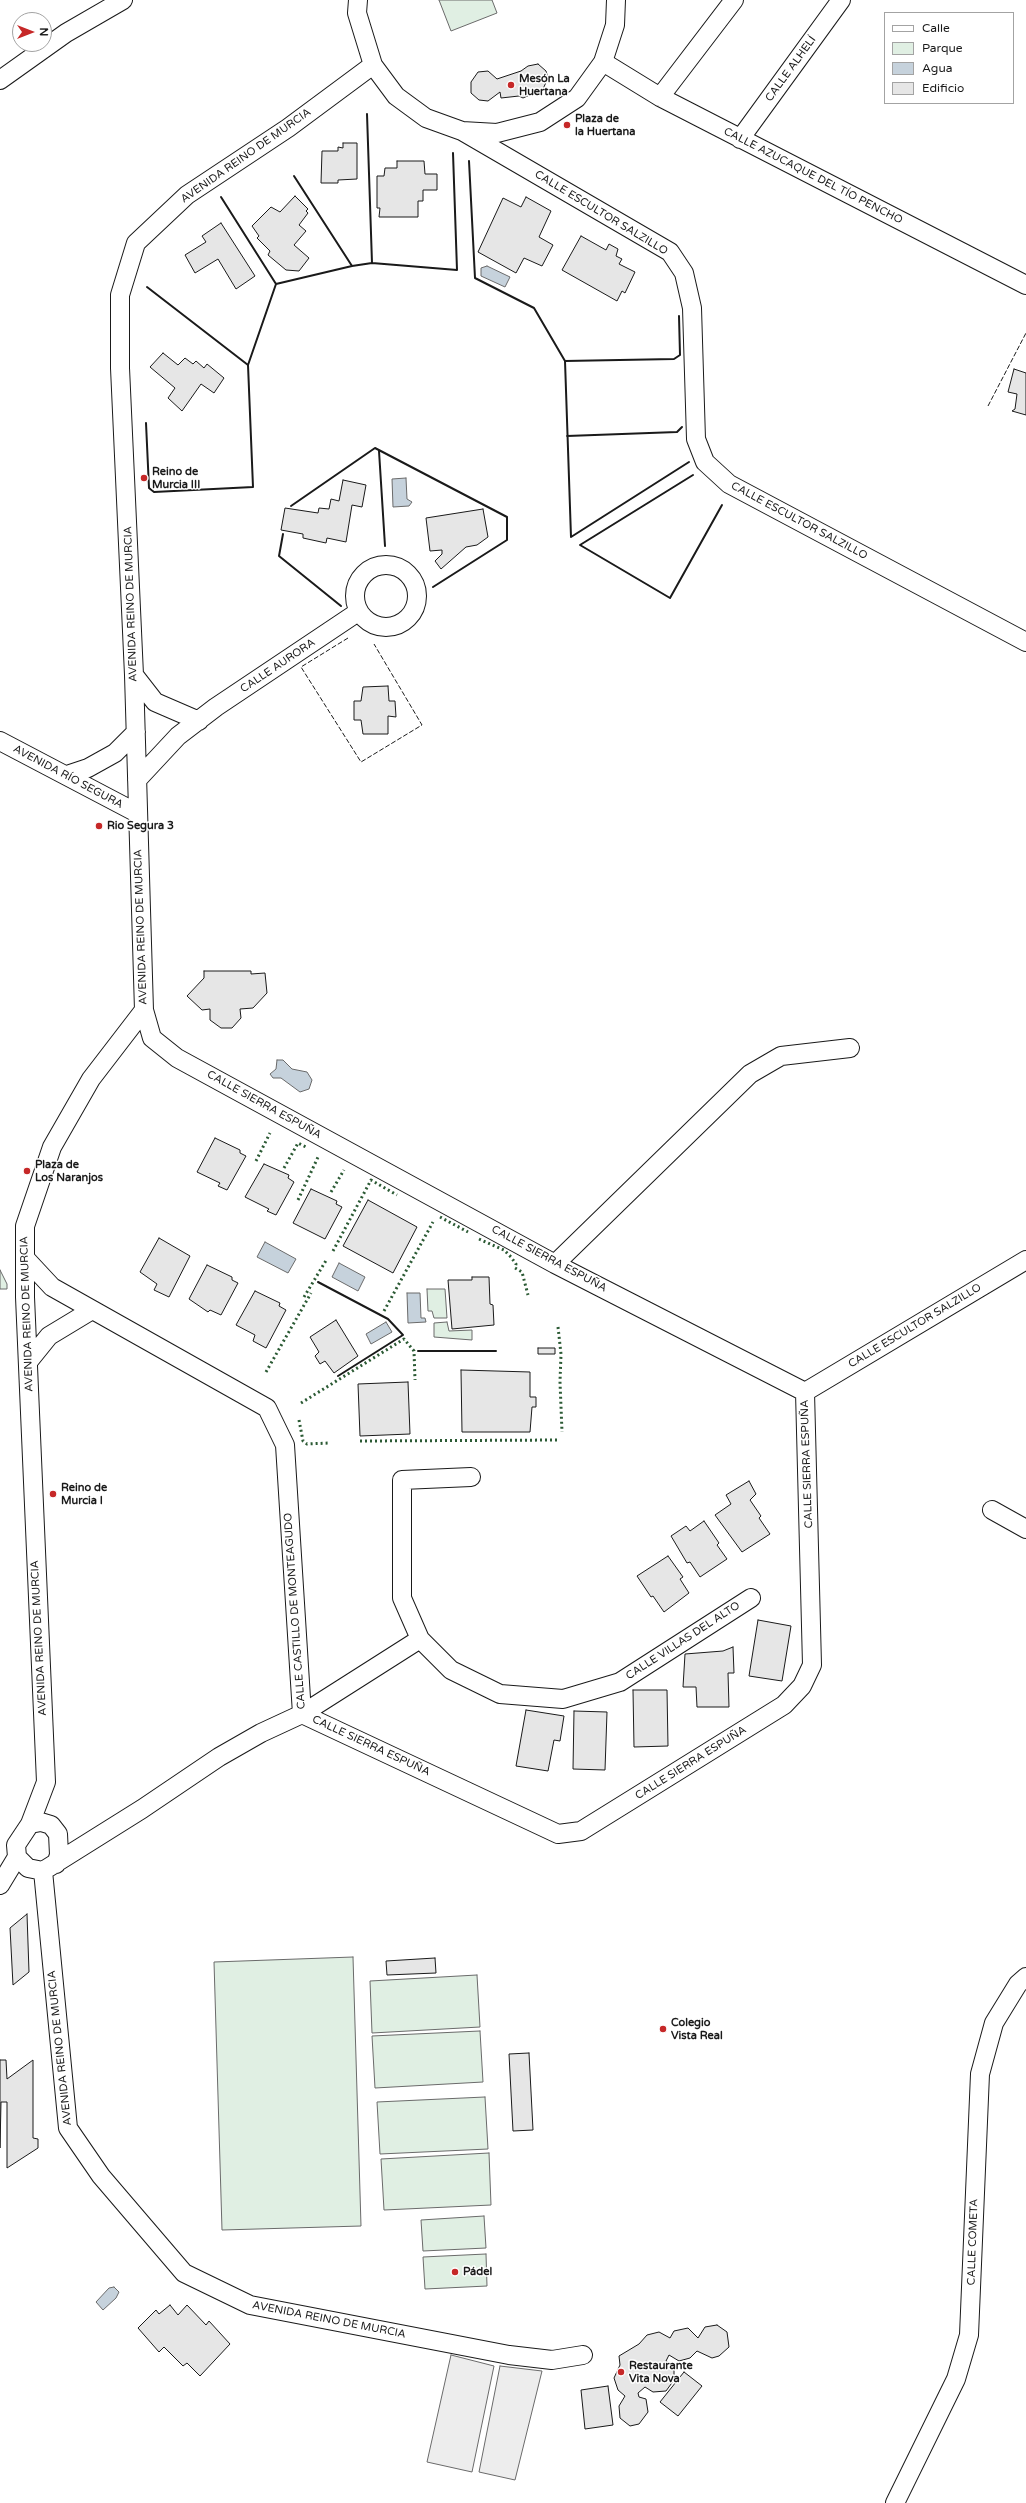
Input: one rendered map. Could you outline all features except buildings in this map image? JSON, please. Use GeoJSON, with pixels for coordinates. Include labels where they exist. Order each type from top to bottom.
{"type":"FeatureCollection","features":[{"type":"Feature","properties":{"kind":"street"},"geometry":{"type":"LineString","coordinates":[[0,80],[66,33],[123,0]]}},
{"type":"Feature","properties":{"kind":"street"},"geometry":{"type":"LineString","coordinates":[[358,0],[357,13],[373,65],[396,96],[426,118],[462,131],[497,133],[540,122],[577,98],[603,62],[615,25],[616,0]]}},
{"type":"Feature","properties":{"kind":"street"},"geometry":{"type":"LineString","coordinates":[[660,97],[734,0]]}},
{"type":"Feature","properties":{"kind":"street","name":"CALLE ALHELÍ"},"geometry":{"type":"LineString","coordinates":[[740,138],[841,0]]}},
{"type":"Feature","properties":{"kind":"street","name":"CALLE AZUCAQUE DEL TÍO PENCHO"},"geometry":{"type":"LineString","coordinates":[[603,62],[660,97],[1026,284]]}},
{"type":"Feature","properties":{"kind":"street","name":"AVENIDA REINO DE MURCIA"},"geometry":{"type":"LineString","coordinates":[[373,65],[288,128],[187,195],[136,243],[120,295],[120,368],[134,675],[137,813],[144,949],[144,1010],[91,1079],[52,1147],[24,1226],[28,1362],[46,1782],[51,1825],[58,1834],[59,1855],[49,1868],[68,2128],[101,2176],[184,2273],[250,2305],[509,2356],[552,2360],[583,2356]]}},
{"type":"Feature","properties":{"kind":"street","name":"CALLE ESCULTOR SALZILLO"},"geometry":{"type":"LineString","coordinates":[[462,131],[670,252],[684,273],[692,308],[696,439],[705,462],[729,484],[1026,642]]}},
{"type":"Feature","properties":{"kind":"street","name":"CALLE AURORA"},"geometry":{"type":"LineString","coordinates":[[137,780],[178,736],[358,612]]}},
{"type":"Feature","properties":{"kind":"street"},"geometry":{"type":"LineString","coordinates":[[134,675],[155,702],[199,721]]}},
{"type":"Feature","properties":{"kind":"street"},"geometry":{"type":"LineString","coordinates":[[67,776],[88,768],[115,753],[136,732]]}},
{"type":"Feature","properties":{"kind":"street","name":"AVENIDA RÍO SEGURA"},"geometry":{"type":"LineString","coordinates":[[0,741],[137,813]]}},
{"type":"Feature","properties":{"kind":"street","name":"CALLE SIERRA ESPUÑA"},"geometry":{"type":"LineString","coordinates":[[144,1010],[152,1038],[177,1058],[555,1264],[805,1392],[812,1664],[802,1686],[784,1705],[581,1831],[558,1834],[302,1714]]}},
{"type":"Feature","properties":{"kind":"street"},"geometry":{"type":"LineString","coordinates":[[555,1264],[750,1074],[781,1056],[850,1048]]}},
{"type":"Feature","properties":{"kind":"street","name":"CALLE CASTILLO DE MONTEAGUDO"},"geometry":{"type":"LineString","coordinates":[[24,1258],[52,1287],[267,1408],[285,1446],[302,1714],[262,1733],[219,1757],[49,1868]]}},
{"type":"Feature","properties":{"kind":"street","name":"CALLE ESCULTOR SALZILLO"},"geometry":{"type":"LineString","coordinates":[[805,1392],[1026,1260]]}},
{"type":"Feature","properties":{"kind":"street"},"geometry":{"type":"LineString","coordinates":[[28,1362],[49,1336],[92,1310]]}},
{"type":"Feature","properties":{"kind":"street"},"geometry":{"type":"LineString","coordinates":[[302,1714],[420,1639],[402,1598],[402,1480],[471,1477]]}},
{"type":"Feature","properties":{"kind":"street"},"geometry":{"type":"LineString","coordinates":[[992,1510],[1026,1529]]}},
{"type":"Feature","properties":{"kind":"street","name":"CALLE VILLAS DEL ALTO"},"geometry":{"type":"LineString","coordinates":[[420,1639],[451,1670],[500,1694],[563,1699],[620,1682],[751,1598]]}},
{"type":"Feature","properties":{"kind":"street","name":"AVENIDA REINO DE MURCIA"},"geometry":{"type":"LineString","coordinates":[[17,1857],[16,1845],[30,1824],[46,1782]]}},
{"type":"Feature","properties":{"kind":"street"},"geometry":{"type":"LineString","coordinates":[[30,1824],[41,1822],[51,1825]]}},
{"type":"Feature","properties":{"kind":"street"},"geometry":{"type":"LineString","coordinates":[[0,1885],[17,1857],[28,1868],[49,1868]]}},
{"type":"Feature","properties":{"kind":"street","name":"CALLE COMETA"},"geometry":{"type":"LineString","coordinates":[[895,2503],[956,2379],[969,2335],[980,2074],[994,2022],[1018,1984],[1026,1977]]}},
{"type":"Feature","properties":{"kind":"green space"},"geometry":{"type":"Polygon","coordinates":[[[439,0],[492,0],[497,13],[451,31],[439,0]]]}},
{"type":"Feature","properties":{"kind":"green space"},"geometry":{"type":"Polygon","coordinates":[[[0,1270],[7,1284],[7,1289],[0,1289],[0,1270]]]}},
{"type":"Feature","properties":{"kind":"green space"},"geometry":{"type":"Polygon","coordinates":[[[427,1289],[445,1289],[447,1318],[434,1318],[432,1311],[428,1311],[427,1289]]]}},
{"type":"Feature","properties":{"kind":"green space"},"geometry":{"type":"Polygon","coordinates":[[[447,1322],[449,1331],[472,1330],[472,1340],[434,1337],[434,1323],[447,1322]]]}},
{"type":"Feature","properties":{"kind":"green space"},"geometry":{"type":"Polygon","coordinates":[[[353,1957],[361,2226],[222,2230],[214,1962],[353,1957]]]}},
{"type":"Feature","properties":{"kind":"green space"},"geometry":{"type":"Polygon","coordinates":[[[477,1975],[480,2027],[372,2033],[370,1981],[477,1975]]]}},
{"type":"Feature","properties":{"kind":"green space"},"geometry":{"type":"Polygon","coordinates":[[[480,2031],[483,2082],[375,2088],[372,2036],[480,2031]]]}},
{"type":"Feature","properties":{"kind":"green space"},"geometry":{"type":"Polygon","coordinates":[[[485,2097],[488,2149],[380,2154],[377,2102],[485,2097]]]}},
{"type":"Feature","properties":{"kind":"green space"},"geometry":{"type":"Polygon","coordinates":[[[489,2153],[491,2205],[384,2210],[381,2159],[489,2153]]]}},
{"type":"Feature","properties":{"kind":"green space","name":"Pádel"},"geometry":{"type":"Polygon","coordinates":[[[484,2216],[486,2248],[423,2251],[421,2220],[484,2216]]]}},
{"type":"Feature","properties":{"kind":"green space","name":"Pádel"},"geometry":{"type":"Polygon","coordinates":[[[486,2254],[487,2286],[425,2289],[423,2257],[486,2254]]]}},
{"type":"Feature","properties":{"kind":"shaded area"},"geometry":{"type":"Polygon","coordinates":[[[451,2355],[494,2366],[472,2472],[427,2462],[451,2355]]]}},
{"type":"Feature","properties":{"kind":"shaded area"},"geometry":{"type":"Polygon","coordinates":[[[500,2366],[542,2371],[515,2480],[479,2472],[500,2366]]]}},
{"type":"Feature","properties":{"kind":"water"},"geometry":{"type":"Polygon","coordinates":[[[487,266],[510,277],[505,287],[481,276],[481,268],[487,266]]]}},
{"type":"Feature","properties":{"kind":"water"},"geometry":{"type":"Polygon","coordinates":[[[406,478],[407,499],[412,502],[409,506],[393,507],[392,479],[406,478]]]}},
{"type":"Feature","properties":{"kind":"water"},"geometry":{"type":"Polygon","coordinates":[[[277,1060],[283,1060],[292,1069],[307,1072],[312,1080],[309,1089],[300,1092],[281,1078],[273,1078],[270,1074],[276,1069],[277,1060]]]}},
{"type":"Feature","properties":{"kind":"water"},"geometry":{"type":"Polygon","coordinates":[[[265,1242],[296,1259],[288,1273],[257,1257],[265,1242]]]}},
{"type":"Feature","properties":{"kind":"water"},"geometry":{"type":"Polygon","coordinates":[[[339,1263],[365,1277],[358,1291],[332,1277],[339,1263]]]}},
{"type":"Feature","properties":{"kind":"water"},"geometry":{"type":"Polygon","coordinates":[[[407,1293],[420,1293],[421,1318],[425,1318],[426,1322],[408,1323],[407,1293]]]}},
{"type":"Feature","properties":{"kind":"water"},"geometry":{"type":"Polygon","coordinates":[[[386,1322],[392,1332],[371,1344],[366,1334],[386,1322]]]}},
{"type":"Feature","properties":{"kind":"water"},"geometry":{"type":"Polygon","coordinates":[[[114,2287],[119,2292],[116,2298],[103,2310],[96,2302],[109,2288],[114,2287]]]}},
{"type":"Feature","properties":{"kind":"hedge"},"geometry":{"type":"LineString","coordinates":[[256,1161],[270,1133]]}},
{"type":"Feature","properties":{"kind":"hedge"},"geometry":{"type":"LineString","coordinates":[[284,1168],[298,1143],[306,1147]]}},
{"type":"Feature","properties":{"kind":"hedge"},"geometry":{"type":"LineString","coordinates":[[298,1200],[319,1155]]}},
{"type":"Feature","properties":{"kind":"hedge"},"geometry":{"type":"LineString","coordinates":[[331,1192],[344,1170]]}},
{"type":"Feature","properties":{"kind":"hedge"},"geometry":{"type":"LineString","coordinates":[[333,1251],[371,1180],[397,1195]]}},
{"type":"Feature","properties":{"kind":"hedge"},"geometry":{"type":"LineString","coordinates":[[440,1217],[468,1232]]}},
{"type":"Feature","properties":{"kind":"hedge"},"geometry":{"type":"LineString","coordinates":[[384,1311],[433,1222]]}},
{"type":"Feature","properties":{"kind":"hedge"},"geometry":{"type":"LineString","coordinates":[[479,1239],[504,1250],[511,1257],[516,1264],[515,1268],[522,1272],[528,1295]]}},
{"type":"Feature","properties":{"kind":"hedge"},"geometry":{"type":"LineString","coordinates":[[304,1297],[327,1259]]}},
{"type":"Feature","properties":{"kind":"hedge"},"geometry":{"type":"LineString","coordinates":[[266,1372],[311,1293]]}},
{"type":"Feature","properties":{"kind":"hedge"},"geometry":{"type":"LineString","coordinates":[[558,1327],[561,1354],[560,1382],[562,1432]]}},
{"type":"Feature","properties":{"kind":"hedge"},"geometry":{"type":"LineString","coordinates":[[301,1403],[404,1339],[414,1351],[415,1380]]}},
{"type":"Feature","properties":{"kind":"hedge"},"geometry":{"type":"LineString","coordinates":[[299,1420],[303,1441],[307,1444],[329,1443]]}},
{"type":"Feature","properties":{"kind":"hedge"},"geometry":{"type":"LineString","coordinates":[[360,1441],[560,1440]]}},
{"type":"Feature","properties":{"kind":"fence"},"geometry":{"type":"LineString","coordinates":[[988,406],[1026,333]]}},
{"type":"Feature","properties":{"kind":"fence"},"geometry":{"type":"LineString","coordinates":[[348,638],[301,667],[361,762],[422,725],[374,644]]}},
{"type":"Feature","properties":{"kind":"wall"},"geometry":{"type":"LineString","coordinates":[[367,114],[372,263]]}},
{"type":"Feature","properties":{"kind":"wall"},"geometry":{"type":"LineString","coordinates":[[294,176],[352,266],[372,263],[457,270],[453,153]]}},
{"type":"Feature","properties":{"kind":"wall"},"geometry":{"type":"LineString","coordinates":[[469,161],[475,278],[534,308],[565,361],[674,359],[680,355],[679,316]]}},
{"type":"Feature","properties":{"kind":"wall"},"geometry":{"type":"LineString","coordinates":[[221,197],[276,284],[352,266]]}},
{"type":"Feature","properties":{"kind":"wall"},"geometry":{"type":"LineString","coordinates":[[146,423],[149,488],[154,492],[253,487],[248,365],[276,284]]}},
{"type":"Feature","properties":{"kind":"wall"},"geometry":{"type":"LineString","coordinates":[[147,287],[248,365]]}},
{"type":"Feature","properties":{"kind":"wall"},"geometry":{"type":"LineString","coordinates":[[565,361],[571,537],[689,462]]}},
{"type":"Feature","properties":{"kind":"wall"},"geometry":{"type":"LineString","coordinates":[[567,436],[677,432],[682,427]]}},
{"type":"Feature","properties":{"kind":"wall"},"geometry":{"type":"LineString","coordinates":[[291,506],[375,448],[507,517],[507,540],[433,587]]}},
{"type":"Feature","properties":{"kind":"wall"},"geometry":{"type":"LineString","coordinates":[[379,451],[385,546]]}},
{"type":"Feature","properties":{"kind":"wall"},"geometry":{"type":"LineString","coordinates":[[693,475],[580,545],[670,598],[722,505]]}},
{"type":"Feature","properties":{"kind":"wall"},"geometry":{"type":"LineString","coordinates":[[283,534],[279,556],[341,606]]}},
{"type":"Feature","properties":{"kind":"wall"},"geometry":{"type":"LineString","coordinates":[[318,1282],[388,1319],[403,1335],[338,1376]]}},
{"type":"Feature","properties":{"kind":"wall"},"geometry":{"type":"LineString","coordinates":[[418,1351],[496,1351]]}},
{"type":"Feature","properties":{"kind":"place","name":"Mesón La Huertana"},"geometry":{"type":"Point","coordinates":[511,85]}},
{"type":"Feature","properties":{"kind":"place","name":"Plaza de la Huertana"},"geometry":{"type":"Point","coordinates":[567,125]}},
{"type":"Feature","properties":{"kind":"place","name":"Reino de Murcia III"},"geometry":{"type":"Point","coordinates":[144,478]}},
{"type":"Feature","properties":{"kind":"place","name":"Rio Segura 3"},"geometry":{"type":"Point","coordinates":[99,826]}},
{"type":"Feature","properties":{"kind":"place","name":"Plaza de Los Naranjos"},"geometry":{"type":"Point","coordinates":[27,1171]}},
{"type":"Feature","properties":{"kind":"place","name":"Reino de Murcia I"},"geometry":{"type":"Point","coordinates":[53,1494]}},
{"type":"Feature","properties":{"kind":"place","name":"Colegio Vista Real"},"geometry":{"type":"Point","coordinates":[663,2029]}},
{"type":"Feature","properties":{"kind":"place","name":"Pádel"},"geometry":{"type":"Point","coordinates":[455,2272]}},
{"type":"Feature","properties":{"kind":"place","name":"Restaurante Vita Nova"},"geometry":{"type":"Point","coordinates":[621,2372]}}]}
